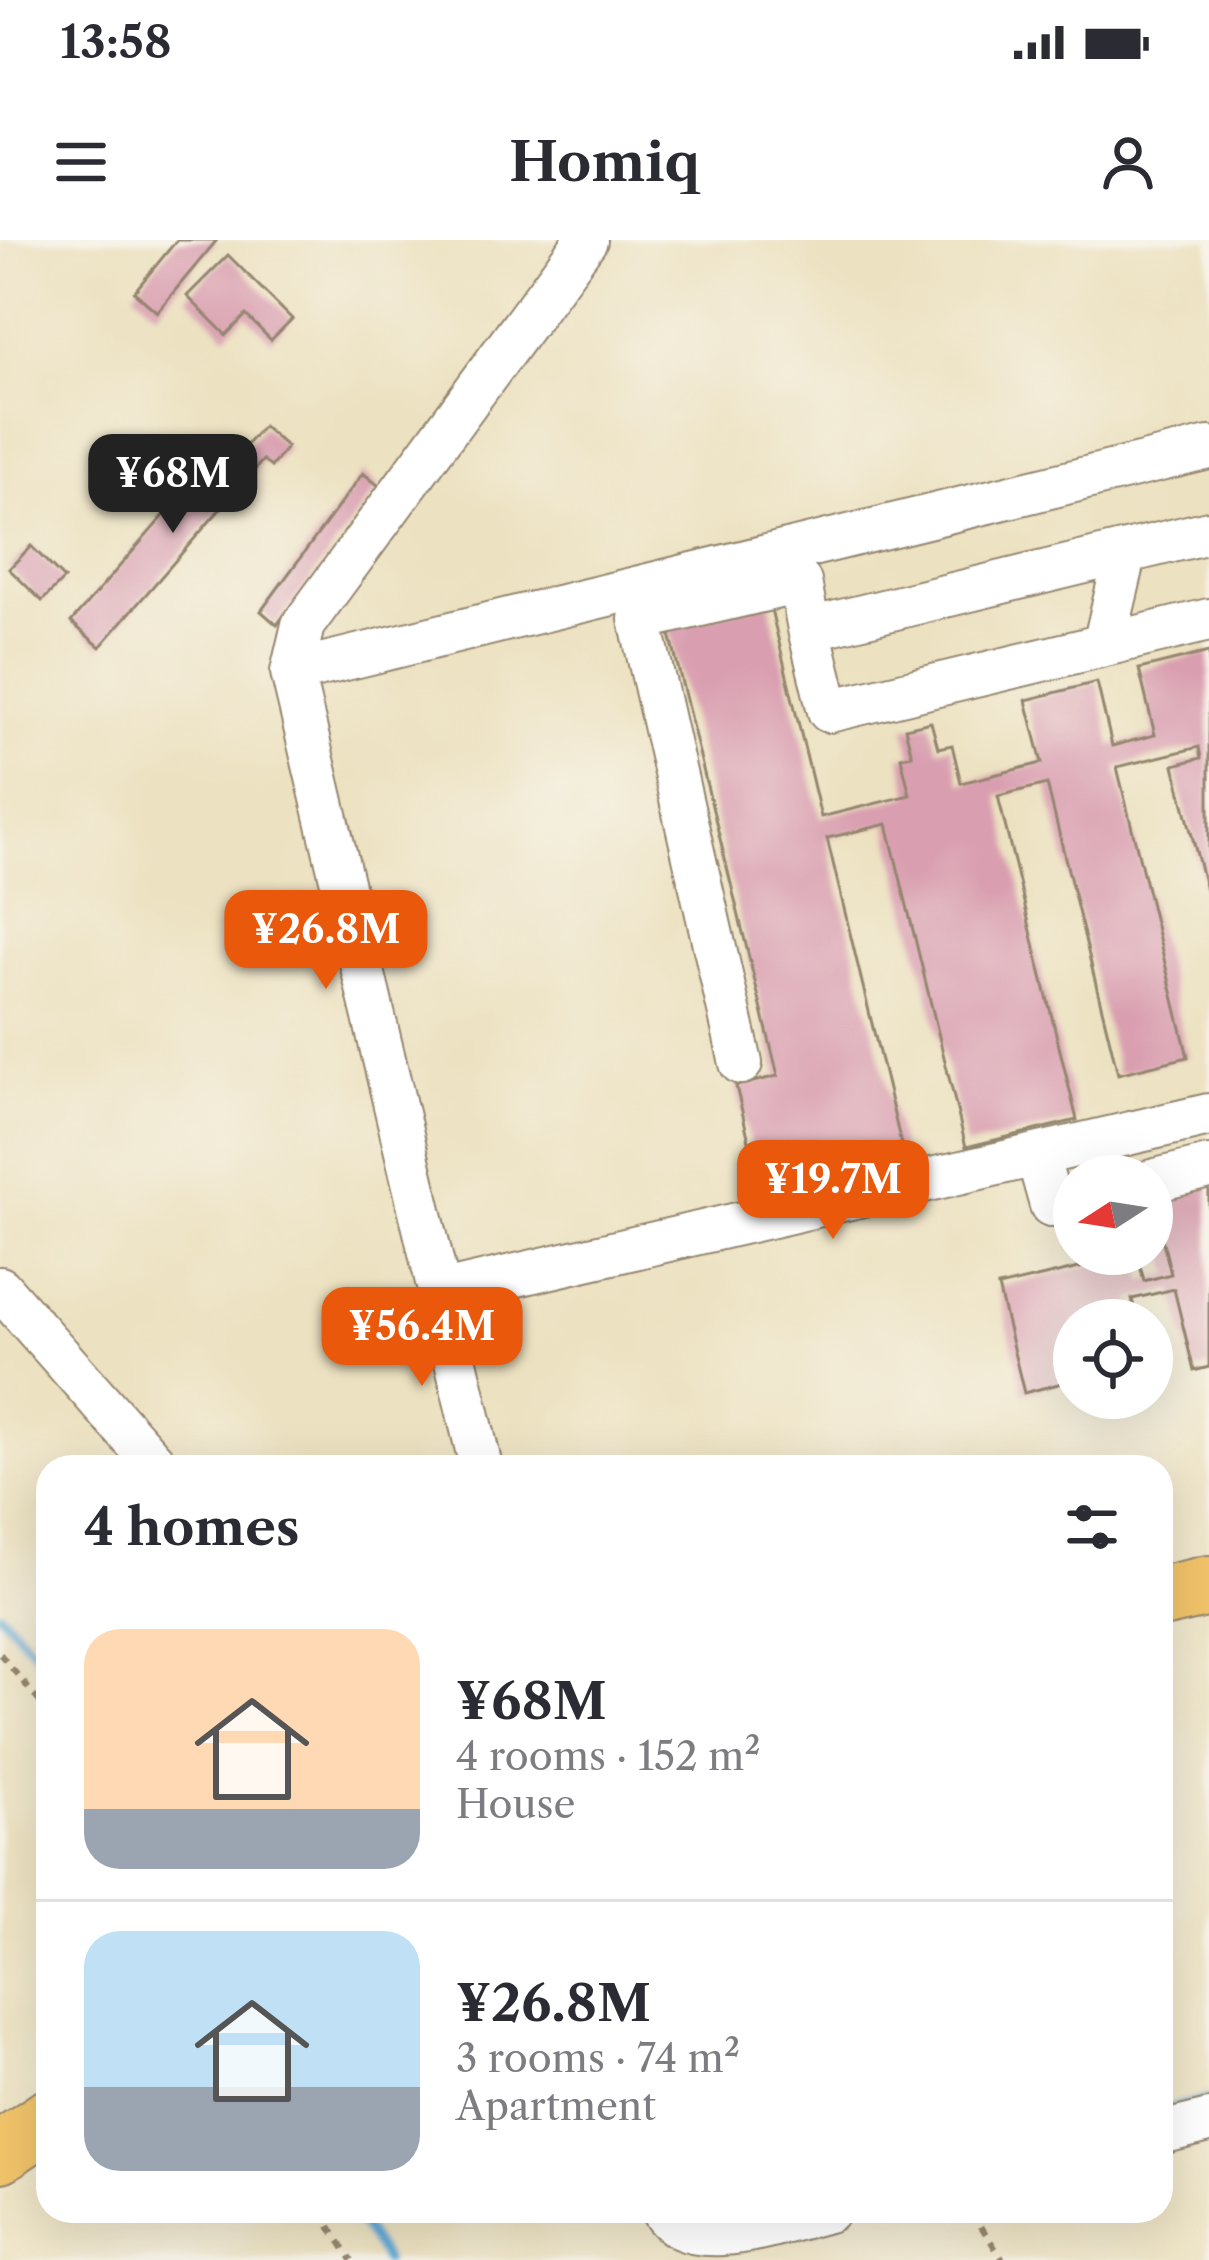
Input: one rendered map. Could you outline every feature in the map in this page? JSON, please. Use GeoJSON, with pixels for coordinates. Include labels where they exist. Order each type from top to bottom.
{"type":"FeatureCollection","features":[{"type":"Feature","properties":{"kind":"highway"},"geometry":{"type":"LineString","coordinates":[[1173,1594],[1209,1586]]}},
{"type":"Feature","properties":{"kind":"highway"},"geometry":{"type":"LineString","coordinates":[[0,2152],[36,2128]]}},
{"type":"Feature","properties":{"kind":"street"},"geometry":{"type":"LineString","coordinates":[[478,1455],[292,672],[303,625],[586,240]]}},
{"type":"Feature","properties":{"kind":"street"},"geometry":{"type":"LineString","coordinates":[[292,672],[1209,448]]}},
{"type":"Feature","properties":{"kind":"street"},"geometry":{"type":"LineString","coordinates":[[809,629],[1209,532]]}},
{"type":"Feature","properties":{"kind":"street"},"geometry":{"type":"LineString","coordinates":[[1103,645],[1126,552]]}},
{"type":"Feature","properties":{"kind":"street"},"geometry":{"type":"LineString","coordinates":[[741,1063],[640,620],[800,582],[830,711],[1209,620]]}},
{"type":"Feature","properties":{"kind":"street"},"geometry":{"type":"LineString","coordinates":[[1103,1155],[1209,1115]]}},
{"type":"Feature","properties":{"kind":"street"},"geometry":{"type":"LineString","coordinates":[[440,1293],[1037,1154],[1053,1156]]}},
{"type":"Feature","properties":{"kind":"street"},"geometry":{"type":"LineString","coordinates":[[1037,1154],[1053,1204]]}},
{"type":"Feature","properties":{"kind":"street"},"geometry":{"type":"LineString","coordinates":[[1173,1176],[1209,1167]]}},
{"type":"Feature","properties":{"kind":"street"},"geometry":{"type":"LineString","coordinates":[[0,1288],[147,1455]]}},
{"type":"Feature","properties":{"kind":"street"},"geometry":{"type":"LineString","coordinates":[[1173,2130],[1209,2121]]}},
{"type":"Feature","properties":{"kind":"street"},"geometry":{"type":"LineString","coordinates":[[672,2223],[678,2230],[706,2237],[772,2223]]}},
{"type":"Feature","properties":{"kind":"path"},"geometry":{"type":"LineString","coordinates":[[0,1654],[36,1698]]}},
{"type":"Feature","properties":{"kind":"path"},"geometry":{"type":"LineString","coordinates":[[328,2223],[352,2260]]}},
{"type":"Feature","properties":{"kind":"path"},"geometry":{"type":"LineString","coordinates":[[979,2223],[1004,2260]]}},
{"type":"Feature","properties":{"kind":"building"},"geometry":{"type":"Polygon","coordinates":[[[177,240],[217,240],[157,312],[134,292],[177,240]]]}},
{"type":"Feature","properties":{"kind":"building"},"geometry":{"type":"Polygon","coordinates":[[[228,255],[292,319],[271,340],[246,315],[226,335],[187,296],[228,255]]]}},
{"type":"Feature","properties":{"kind":"building"},"geometry":{"type":"Polygon","coordinates":[[[263,426],[287,447],[271,467],[263,460],[100,647],[71,622],[222,449],[234,459],[263,426]]]}},
{"type":"Feature","properties":{"kind":"building"},"geometry":{"type":"Polygon","coordinates":[[[363,473],[379,486],[277,625],[261,611],[363,473]]]}},
{"type":"Feature","properties":{"kind":"building"},"geometry":{"type":"Polygon","coordinates":[[[31,546],[64,579],[42,601],[9,569],[31,546]]]}},
{"type":"Feature","properties":{"kind":"building"},"geometry":{"type":"Polygon","coordinates":[[[769,601],[821,817],[910,795],[901,757],[912,755],[905,728],[931,722],[938,748],[952,745],[961,783],[1042,763],[1026,700],[1097,682],[1112,746],[1155,735],[1139,669],[1209,652],[1209,902],[1174,765],[1201,758],[1199,747],[1117,767],[1188,1057],[1118,1074],[1047,784],[998,796],[1077,1120],[966,1147],[887,824],[827,838],[904,1156],[867,1165],[869,1175],[844,1181],[842,1171],[761,1191],[736,1086],[778,1076],[668,626],[769,601]]]}},
{"type":"Feature","properties":{"kind":"building"},"geometry":{"type":"Polygon","coordinates":[[[1209,1174],[1209,1367],[1194,1371],[1174,1289],[1132,1299],[1053,1299],[1053,1385],[1024,1393],[998,1287],[1053,1274],[1142,1275],[1144,1281],[1173,1275],[1173,1189],[1209,1174]]]}},
{"type":"Feature","properties":{"kind":"waterway"},"geometry":{"type":"LineString","coordinates":[[0,1613],[36,1653]]}},
{"type":"Feature","properties":{"kind":"waterway"},"geometry":{"type":"LineString","coordinates":[[1173,2108],[1209,2100]]}},
{"type":"Feature","properties":{"kind":"waterway"},"geometry":{"type":"LineString","coordinates":[[361,2223],[385,2260]]}}]}
